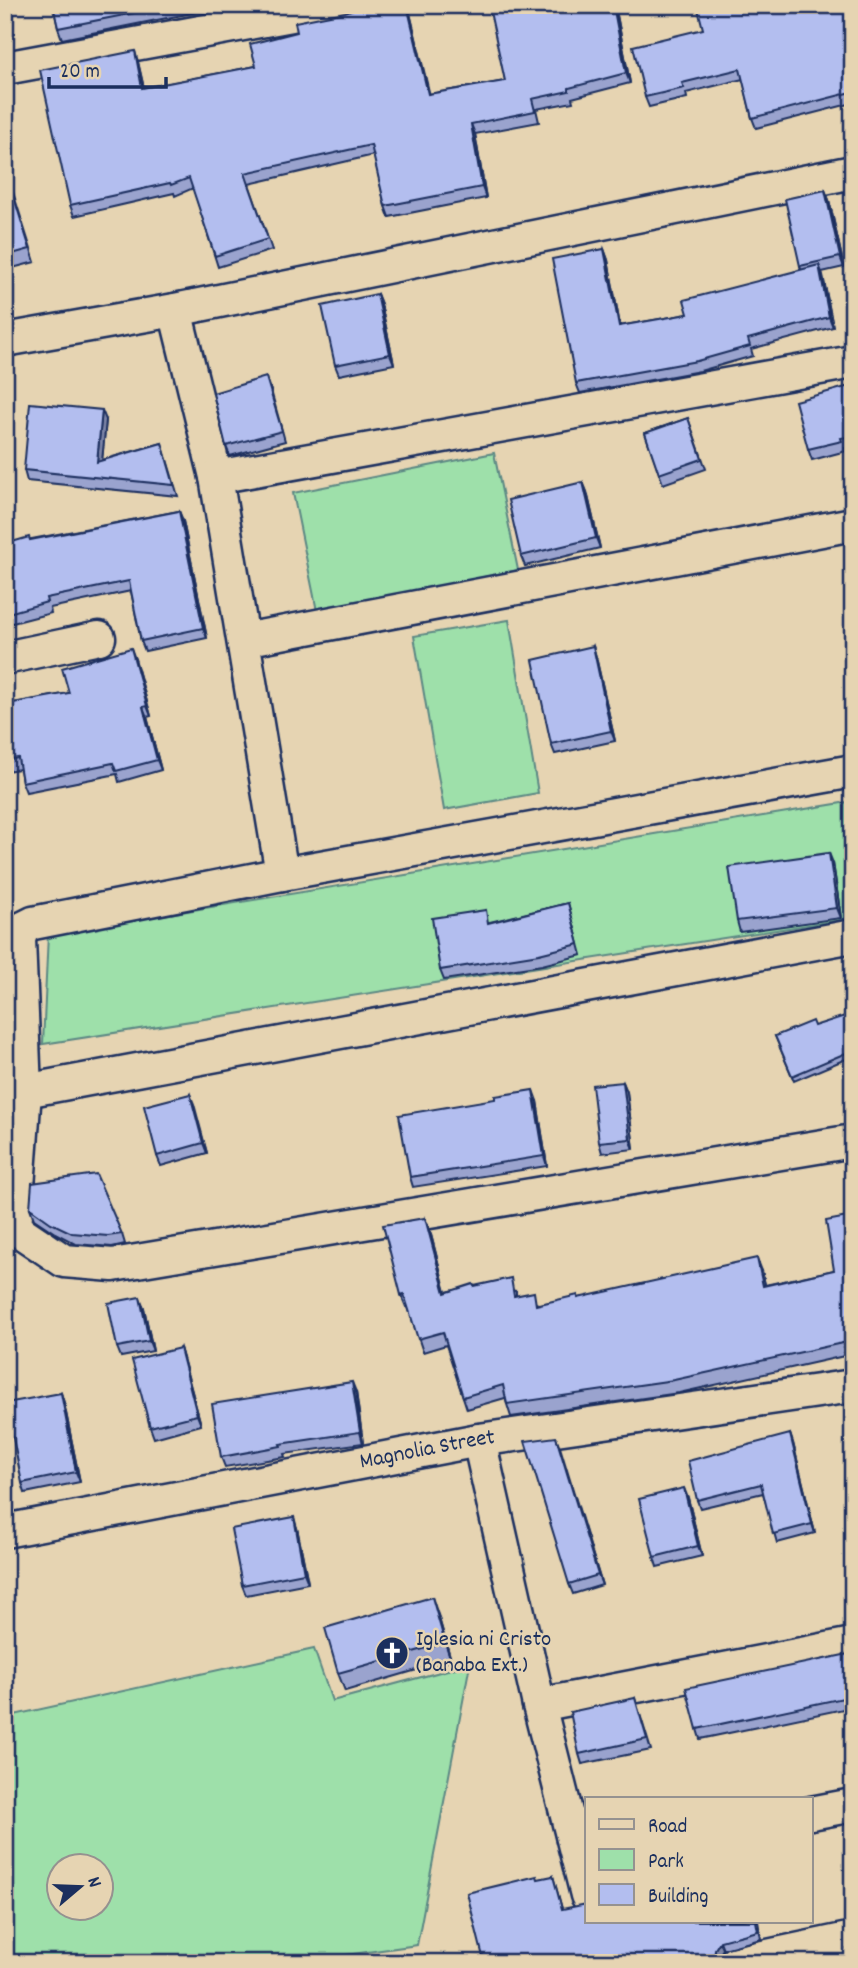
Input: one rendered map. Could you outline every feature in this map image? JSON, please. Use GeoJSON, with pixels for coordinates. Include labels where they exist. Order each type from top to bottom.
{"type":"FeatureCollection","features":[{"type":"Feature","properties":{"kind":"street"},"geometry":{"type":"LineString","coordinates":[[5,68],[346,5]]}},
{"type":"Feature","properties":{"kind":"street"},"geometry":{"type":"LineString","coordinates":[[5,340],[175,310],[853,172]]}},
{"type":"Feature","properties":{"kind":"street"},"geometry":{"type":"LineString","coordinates":[[175,310],[216,477],[282,874]]}},
{"type":"Feature","properties":{"kind":"street"},"geometry":{"type":"LineString","coordinates":[[216,477],[853,362]]}},
{"type":"Feature","properties":{"kind":"street"},"geometry":{"type":"LineString","coordinates":[[244,640],[853,524]]}},
{"type":"Feature","properties":{"kind":"street"},"geometry":{"type":"LineString","coordinates":[[5,658],[99,638]]}},
{"type":"Feature","properties":{"kind":"street"},"geometry":{"type":"LineString","coordinates":[[853,771],[282,874],[33,923],[23,928],[19,939],[25,1091],[10,1228],[64,1261],[113,1265],[853,1141]]}},
{"type":"Feature","properties":{"kind":"street"},"geometry":{"type":"LineString","coordinates":[[25,1091],[853,936]]}},
{"type":"Feature","properties":{"kind":"street","name":"Magnolia Street"},"geometry":{"type":"LineString","coordinates":[[5,1531],[479,1440],[853,1385]]}},
{"type":"Feature","properties":{"kind":"street"},"geometry":{"type":"LineString","coordinates":[[479,1440],[539,1705],[583,1857],[585,1876]]}},
{"type":"Feature","properties":{"kind":"street"},"geometry":{"type":"LineString","coordinates":[[539,1705],[853,1644]]}},
{"type":"Feature","properties":{"kind":"street"},"geometry":{"type":"LineString","coordinates":[[812,1813],[853,1805]]}},
{"type":"Feature","properties":{"kind":"street"},"geometry":{"type":"LineString","coordinates":[[735,1963],[853,1938]]}},
{"type":"Feature","properties":{"kind":"green space"},"geometry":{"type":"Polygon","coordinates":[[[494,453],[518,570],[317,611],[293,493],[494,453]]]}},
{"type":"Feature","properties":{"kind":"green space"},"geometry":{"type":"Polygon","coordinates":[[[509,620],[538,793],[444,810],[414,636],[509,620]]]}},
{"type":"Feature","properties":{"kind":"green space"},"geometry":{"type":"Polygon","coordinates":[[[848,802],[853,859],[853,918],[43,1044],[48,934],[848,802]]]}},
{"type":"Feature","properties":{"kind":"green space"},"geometry":{"type":"Polygon","coordinates":[[[314,1649],[332,1701],[470,1664],[417,1945],[288,1963],[5,1963],[5,1717],[314,1649]]]}},
{"type":"Feature","properties":{"kind":"building"},"geometry":{"type":"Polygon","coordinates":[[[53,5],[175,5],[58,28],[53,5]]]}},
{"type":"Feature","properties":{"kind":"building"},"geometry":{"type":"Polygon","coordinates":[[[356,5],[407,5],[428,94],[505,81],[489,7],[496,5],[613,5],[626,73],[569,88],[569,91],[532,99],[535,111],[471,124],[482,187],[385,206],[371,145],[245,173],[268,239],[215,256],[189,178],[171,185],[170,183],[70,205],[40,70],[135,51],[142,88],[256,66],[250,44],[297,32],[295,22],[345,12],[354,9],[356,5]]]}},
{"type":"Feature","properties":{"kind":"building"},"geometry":{"type":"Polygon","coordinates":[[[697,5],[853,5],[853,95],[852,92],[752,118],[740,69],[682,83],[684,88],[645,97],[633,46],[703,29],[697,5]]]}},
{"type":"Feature","properties":{"kind":"building"},"geometry":{"type":"Polygon","coordinates":[[[5,169],[30,249],[5,256],[5,169]]]}},
{"type":"Feature","properties":{"kind":"building"},"geometry":{"type":"Polygon","coordinates":[[[825,190],[840,257],[800,266],[785,199],[825,190]]]}},
{"type":"Feature","properties":{"kind":"building"},"geometry":{"type":"Polygon","coordinates":[[[604,249],[619,326],[688,314],[684,300],[819,265],[829,317],[748,339],[750,346],[697,361],[576,383],[552,259],[604,249]]]}},
{"type":"Feature","properties":{"kind":"building"},"geometry":{"type":"Polygon","coordinates":[[[377,294],[390,354],[335,365],[322,306],[377,294]]]}},
{"type":"Feature","properties":{"kind":"building"},"geometry":{"type":"Polygon","coordinates":[[[266,377],[282,431],[226,446],[213,393],[266,377]]]}},
{"type":"Feature","properties":{"kind":"building"},"geometry":{"type":"Polygon","coordinates":[[[853,385],[853,436],[808,449],[795,401],[853,385]]]}},
{"type":"Feature","properties":{"kind":"building"},"geometry":{"type":"Polygon","coordinates":[[[30,403],[102,410],[97,462],[162,443],[174,485],[24,470],[30,403]]]}},
{"type":"Feature","properties":{"kind":"building"},"geometry":{"type":"Polygon","coordinates":[[[688,418],[702,459],[659,474],[645,433],[688,418]]]}},
{"type":"Feature","properties":{"kind":"building"},"geometry":{"type":"Polygon","coordinates":[[[583,482],[596,538],[521,556],[508,500],[583,482]]]}},
{"type":"Feature","properties":{"kind":"building"},"geometry":{"type":"Polygon","coordinates":[[[179,511],[203,628],[141,641],[129,581],[46,598],[47,602],[5,614],[5,544],[29,537],[30,540],[179,511]]]}},
{"type":"Feature","properties":{"kind":"building"},"geometry":{"type":"Polygon","coordinates":[[[593,646],[611,731],[551,744],[533,660],[593,646]]]}},
{"type":"Feature","properties":{"kind":"building"},"geometry":{"type":"Polygon","coordinates":[[[131,648],[147,706],[143,707],[157,760],[116,771],[113,763],[22,782],[18,758],[5,760],[5,694],[7,704],[69,693],[62,668],[131,648]]]}},
{"type":"Feature","properties":{"kind":"building"},"geometry":{"type":"Polygon","coordinates":[[[829,853],[837,908],[737,921],[729,867],[829,853]]]}},
{"type":"Feature","properties":{"kind":"building"},"geometry":{"type":"Polygon","coordinates":[[[568,903],[579,944],[539,954],[440,970],[432,918],[486,910],[488,923],[568,903]]]}},
{"type":"Feature","properties":{"kind":"building"},"geometry":{"type":"Polygon","coordinates":[[[848,1015],[853,1027],[853,1050],[792,1076],[775,1036],[812,1021],[814,1026],[848,1015]]]}},
{"type":"Feature","properties":{"kind":"building"},"geometry":{"type":"Polygon","coordinates":[[[623,1082],[630,1139],[599,1142],[592,1085],[623,1082]]]}},
{"type":"Feature","properties":{"kind":"building"},"geometry":{"type":"Polygon","coordinates":[[[533,1090],[544,1156],[410,1177],[399,1115],[533,1090]]]}},
{"type":"Feature","properties":{"kind":"building"},"geometry":{"type":"Polygon","coordinates":[[[190,1094],[203,1143],[157,1156],[144,1106],[190,1094]]]}},
{"type":"Feature","properties":{"kind":"building"},"geometry":{"type":"Polygon","coordinates":[[[96,1174],[122,1234],[108,1236],[72,1233],[51,1223],[30,1208],[32,1183],[96,1174]]]}},
{"type":"Feature","properties":{"kind":"building"},"geometry":{"type":"Polygon","coordinates":[[[853,1216],[853,1357],[849,1356],[847,1342],[674,1380],[507,1404],[503,1385],[463,1397],[443,1332],[418,1339],[404,1294],[401,1295],[383,1225],[425,1218],[445,1293],[473,1284],[474,1286],[511,1278],[514,1296],[534,1292],[536,1305],[757,1258],[763,1286],[834,1270],[826,1221],[853,1216]]]}},
{"type":"Feature","properties":{"kind":"building"},"geometry":{"type":"Polygon","coordinates":[[[140,1297],[149,1341],[117,1347],[108,1303],[140,1297]]]}},
{"type":"Feature","properties":{"kind":"building"},"geometry":{"type":"Polygon","coordinates":[[[180,1348],[197,1415],[150,1427],[132,1360],[180,1348]]]}},
{"type":"Feature","properties":{"kind":"building"},"geometry":{"type":"Polygon","coordinates":[[[352,1382],[360,1432],[280,1444],[281,1446],[221,1457],[212,1404],[352,1382]]]}},
{"type":"Feature","properties":{"kind":"building"},"geometry":{"type":"Polygon","coordinates":[[[61,1393],[76,1472],[22,1483],[6,1403],[61,1393]]]}},
{"type":"Feature","properties":{"kind":"building"},"geometry":{"type":"Polygon","coordinates":[[[790,1434],[812,1524],[773,1534],[761,1484],[697,1500],[688,1461],[790,1434]]]}},
{"type":"Feature","properties":{"kind":"building"},"geometry":{"type":"Polygon","coordinates":[[[556,1437],[598,1575],[569,1584],[525,1441],[556,1437]]]}},
{"type":"Feature","properties":{"kind":"building"},"geometry":{"type":"Polygon","coordinates":[[[684,1488],[698,1546],[654,1557],[639,1499],[684,1488]]]}},
{"type":"Feature","properties":{"kind":"building"},"geometry":{"type":"Polygon","coordinates":[[[294,1517],[304,1573],[242,1585],[231,1529],[294,1517]]]}},
{"type":"Feature","properties":{"kind":"building"},"geometry":{"type":"Polygon","coordinates":[[[432,1597],[445,1643],[338,1673],[325,1628],[432,1597]]]}},
{"type":"Feature","properties":{"kind":"building"},"geometry":{"type":"Polygon","coordinates":[[[853,1653],[853,1696],[697,1729],[686,1688],[853,1653]]]}},
{"type":"Feature","properties":{"kind":"building"},"geometry":{"type":"Polygon","coordinates":[[[635,1698],[647,1739],[579,1754],[570,1712],[635,1698]]]}},
{"type":"Feature","properties":{"kind":"building"},"geometry":{"type":"Polygon","coordinates":[[[537,1876],[538,1879],[553,1876],[562,1909],[585,1904],[585,1923],[756,1923],[758,1931],[720,1941],[715,1949],[716,1963],[428,1963],[483,1957],[467,1893],[537,1876]]]}},
{"type":"Feature","properties":{"kind":"building"},"geometry":{"type":"Polygon","coordinates":[[[853,1947],[853,1963],[850,1963],[847,1949],[853,1947]]]}},
{"type":"Feature","properties":{"kind":"place","name":"Iglesia ni Cristo (Banaba Ext.)"},"geometry":{"type":"Point","coordinates":[392,1653]}}]}
